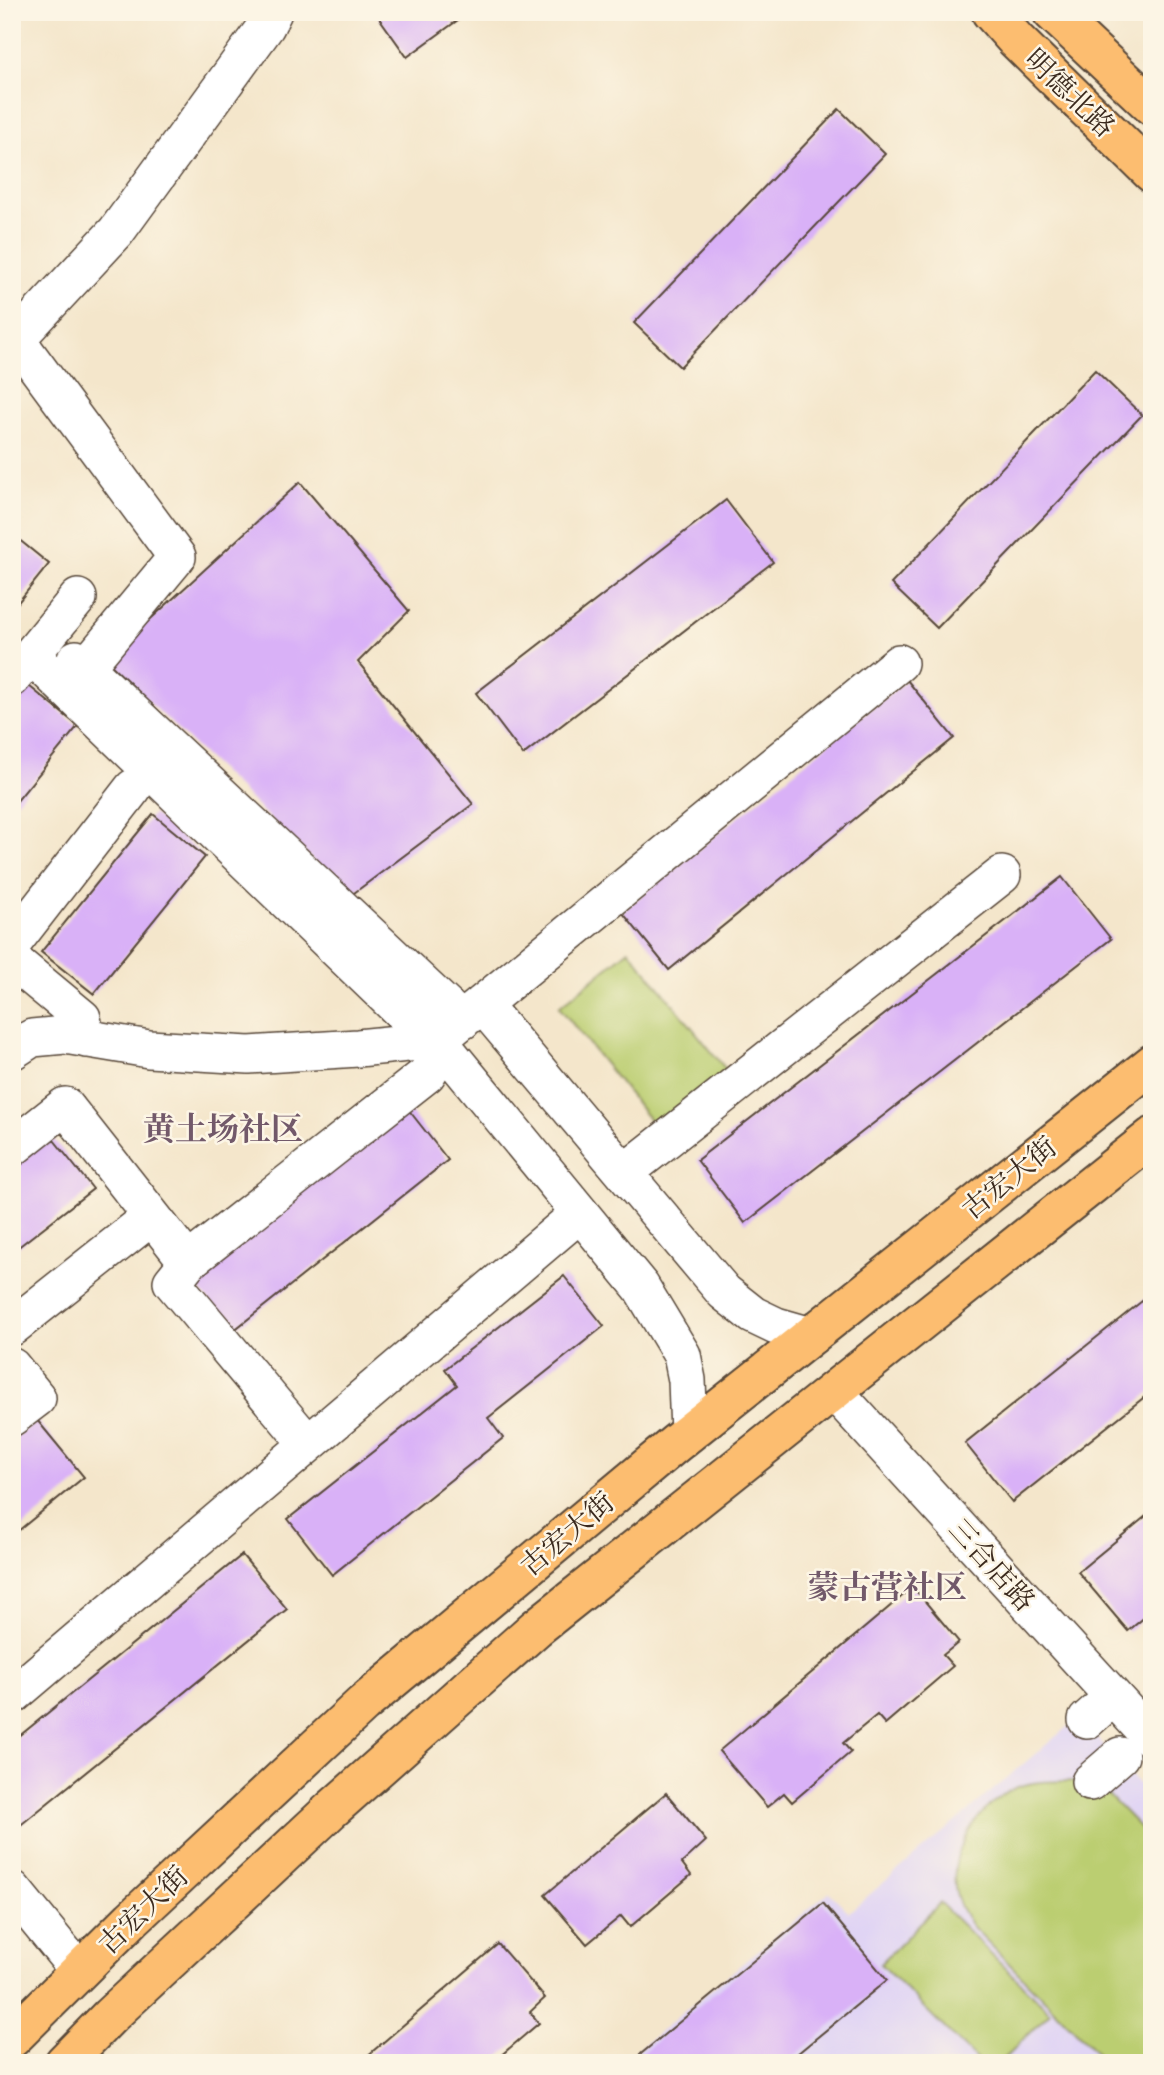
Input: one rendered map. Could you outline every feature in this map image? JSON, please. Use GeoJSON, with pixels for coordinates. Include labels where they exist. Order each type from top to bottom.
{"type":"FeatureCollection","features":[{"type":"Feature","properties":{"kind":"main road","name":"明德北路"},"geometry":{"type":"LineString","coordinates":[[991,12],[1016,40],[1152,173]]}},
{"type":"Feature","properties":{"kind":"main road","name":"明德北路"},"geometry":{"type":"LineString","coordinates":[[1052,12],[1152,106]]}},
{"type":"Feature","properties":{"kind":"main road","name":"古宏大街"},"geometry":{"type":"LineString","coordinates":[[12,2038],[258,1799],[363,1704],[689,1433],[1152,1064]]}},
{"type":"Feature","properties":{"kind":"main road","name":"古宏大街"},"geometry":{"type":"LineString","coordinates":[[64,2063],[110,2016],[331,1810],[536,1628],[1152,1137]]}},
{"type":"Feature","properties":{"kind":"main road"},"geometry":{"type":"LineString","coordinates":[[1003,1183],[1040,1226]]}},
{"type":"Feature","properties":{"kind":"street"},"geometry":{"type":"LineString","coordinates":[[273,12],[266,26],[116,232],[16,339],[177,557],[80,663],[624,1173],[724,1292],[753,1315],[776,1326],[811,1336]]}},
{"type":"Feature","properties":{"kind":"street"},"geometry":{"type":"LineString","coordinates":[[78,598],[22,667],[408,1017],[461,1022]]}},
{"type":"Feature","properties":{"kind":"street"},"geometry":{"type":"LineString","coordinates":[[308,1444],[172,1282],[188,1262],[426,1074],[461,1022],[899,663]]}},
{"type":"Feature","properties":{"kind":"street"},"geometry":{"type":"LineString","coordinates":[[12,944],[133,788]]}},
{"type":"Feature","properties":{"kind":"street"},"geometry":{"type":"LineString","coordinates":[[624,1173],[1002,876]]}},
{"type":"Feature","properties":{"kind":"street"},"geometry":{"type":"LineString","coordinates":[[12,960],[82,1018],[86,1039]]}},
{"type":"Feature","properties":{"kind":"street"},"geometry":{"type":"LineString","coordinates":[[19,1035],[65,1035],[149,1049],[249,1055],[358,1048],[461,1022]]}},
{"type":"Feature","properties":{"kind":"street"},"geometry":{"type":"LineString","coordinates":[[461,1022],[580,1213],[641,1287],[682,1355],[687,1380],[689,1433]]}},
{"type":"Feature","properties":{"kind":"street"},"geometry":{"type":"LineString","coordinates":[[12,1148],[65,1107],[188,1262]]}},
{"type":"Feature","properties":{"kind":"street"},"geometry":{"type":"LineString","coordinates":[[12,1696],[580,1213]]}},
{"type":"Feature","properties":{"kind":"street"},"geometry":{"type":"LineString","coordinates":[[12,1327],[151,1217]]}},
{"type":"Feature","properties":{"kind":"street"},"geometry":{"type":"LineString","coordinates":[[12,1367],[37,1398],[12,1417]]}},
{"type":"Feature","properties":{"kind":"street","name":"三合店路"},"geometry":{"type":"LineString","coordinates":[[834,1391],[1099,1709],[1152,1739]]}},
{"type":"Feature","properties":{"kind":"street"},"geometry":{"type":"LineString","coordinates":[[1090,1782],[1120,1756]]}},
{"type":"Feature","properties":{"kind":"street"},"geometry":{"type":"LineString","coordinates":[[12,1888],[79,1971]]}},
{"type":"Feature","properties":{"kind":"shaded area"},"geometry":{"type":"Polygon","coordinates":[[[1079,1717],[1152,1799],[1152,2063],[622,2063],[829,1892],[849,1912],[1079,1717]]]}},
{"type":"Feature","properties":{"kind":"green space"},"geometry":{"type":"Polygon","coordinates":[[[629,950],[729,1073],[658,1130],[559,1007],[629,950]]]}},
{"type":"Feature","properties":{"kind":"green space"},"geometry":{"type":"Polygon","coordinates":[[[1073,1781],[1106,1793],[1152,1840],[1152,2063],[1107,2063],[972,1926],[959,1902],[955,1886],[958,1854],[964,1839],[984,1811],[1016,1787],[1040,1782],[1073,1781]]]}},
{"type":"Feature","properties":{"kind":"green space"},"geometry":{"type":"Polygon","coordinates":[[[940,1903],[1050,2012],[1000,2063],[980,2063],[880,1964],[940,1903]]]}},
{"type":"Feature","properties":{"kind":"building"},"geometry":{"type":"Polygon","coordinates":[[[375,12],[469,12],[407,57],[375,12]]]}},
{"type":"Feature","properties":{"kind":"building"},"geometry":{"type":"Polygon","coordinates":[[[839,109],[885,154],[680,367],[634,323],[839,109]]]}},
{"type":"Feature","properties":{"kind":"building"},"geometry":{"type":"Polygon","coordinates":[[[1095,370],[1142,415],[937,628],[891,584],[1095,370]]]}},
{"type":"Feature","properties":{"kind":"building"},"geometry":{"type":"Polygon","coordinates":[[[300,482],[409,611],[358,662],[473,804],[350,896],[106,660],[300,482]]]}},
{"type":"Feature","properties":{"kind":"building"},"geometry":{"type":"Polygon","coordinates":[[[726,500],[773,562],[523,755],[476,693],[726,500]]]}},
{"type":"Feature","properties":{"kind":"building"},"geometry":{"type":"Polygon","coordinates":[[[12,534],[49,564],[12,610],[12,534]]]}},
{"type":"Feature","properties":{"kind":"building"},"geometry":{"type":"Polygon","coordinates":[[[907,680],[954,738],[669,970],[622,912],[907,680]]]}},
{"type":"Feature","properties":{"kind":"building"},"geometry":{"type":"Polygon","coordinates":[[[24,682],[78,726],[12,807],[12,697],[24,682]]]}},
{"type":"Feature","properties":{"kind":"building"},"geometry":{"type":"Polygon","coordinates":[[[153,814],[205,857],[94,994],[41,952],[153,814]]]}},
{"type":"Feature","properties":{"kind":"building"},"geometry":{"type":"Polygon","coordinates":[[[1062,877],[1111,939],[745,1223],[697,1160],[1062,877]]]}},
{"type":"Feature","properties":{"kind":"building"},"geometry":{"type":"Polygon","coordinates":[[[404,1104],[448,1160],[233,1331],[189,1275],[404,1104]]]}},
{"type":"Feature","properties":{"kind":"building"},"geometry":{"type":"Polygon","coordinates":[[[50,1135],[93,1189],[12,1252],[12,1165],[50,1135]]]}},
{"type":"Feature","properties":{"kind":"building"},"geometry":{"type":"Polygon","coordinates":[[[564,1276],[604,1326],[488,1418],[503,1438],[332,1575],[288,1519],[457,1385],[445,1369],[564,1276]]]}},
{"type":"Feature","properties":{"kind":"building"},"geometry":{"type":"Polygon","coordinates":[[[1152,1293],[1152,1391],[1012,1502],[965,1443],[1152,1293]]]}},
{"type":"Feature","properties":{"kind":"building"},"geometry":{"type":"Polygon","coordinates":[[[37,1420],[84,1477],[12,1536],[12,1441],[37,1420]]]}},
{"type":"Feature","properties":{"kind":"building"},"geometry":{"type":"Polygon","coordinates":[[[1152,1511],[1152,1611],[1128,1631],[1078,1572],[1152,1511]]]}},
{"type":"Feature","properties":{"kind":"building"},"geometry":{"type":"Polygon","coordinates":[[[242,1555],[287,1609],[12,1832],[12,1742],[242,1555]]]}},
{"type":"Feature","properties":{"kind":"building"},"geometry":{"type":"Polygon","coordinates":[[[913,1587],[959,1642],[943,1655],[953,1666],[885,1724],[877,1715],[843,1743],[851,1752],[792,1802],[784,1793],[767,1807],[719,1751],[913,1587]]]}},
{"type":"Feature","properties":{"kind":"building"},"geometry":{"type":"Polygon","coordinates":[[[666,1793],[706,1841],[682,1863],[691,1875],[630,1927],[621,1916],[587,1944],[545,1895],[666,1793]]]}},
{"type":"Feature","properties":{"kind":"building"},"geometry":{"type":"Polygon","coordinates":[[[823,1903],[887,1980],[786,2063],[630,2063],[823,1903]]]}},
{"type":"Feature","properties":{"kind":"building"},"geometry":{"type":"Polygon","coordinates":[[[498,1944],[545,1998],[530,2012],[539,2023],[492,2063],[359,2063],[498,1944]]]}},
{"type":"Feature","properties":{"kind":"district","name":"黄土场社区"},"geometry":{"type":"Point","coordinates":[223,1129]}},
{"type":"Feature","properties":{"kind":"district","name":"蒙古营社区"},"geometry":{"type":"Point","coordinates":[887,1587]}}]}
